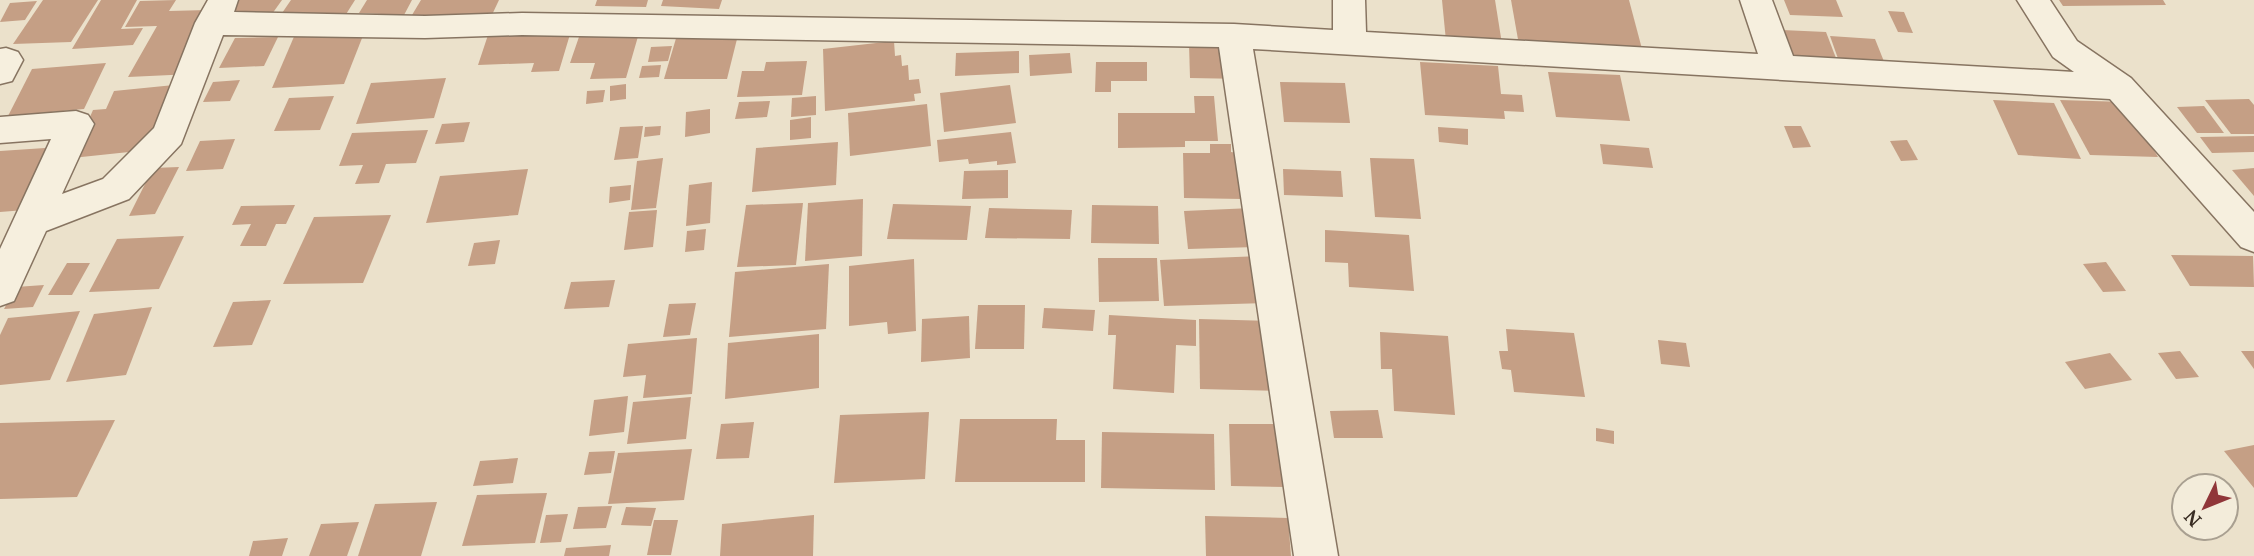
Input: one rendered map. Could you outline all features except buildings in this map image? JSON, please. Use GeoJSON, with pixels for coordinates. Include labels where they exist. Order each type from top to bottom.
{"type":"FeatureCollection","features":[{"type":"Feature","properties":{"kind":"street"},"geometry":{"type":"LineString","coordinates":[[1349,0],[1350,43]]}},
{"type":"Feature","properties":{"kind":"street"},"geometry":{"type":"LineString","coordinates":[[1756,0],[1780,68]]}},
{"type":"Feature","properties":{"kind":"street"},"geometry":{"type":"LineString","coordinates":[[2033,0],[2066,50],[2119,87],[2254,237]]}},
{"type":"Feature","properties":{"kind":"street"},"geometry":{"type":"LineString","coordinates":[[32,221],[116,189],[138,170],[169,135],[217,11],[357,12],[425,27],[529,12],[1234,36],[2119,87]]}},
{"type":"Feature","properties":{"kind":"street"},"geometry":{"type":"LineString","coordinates":[[1234,36],[1316,556]]}},
{"type":"Feature","properties":{"kind":"street"},"geometry":{"type":"LineString","coordinates":[[0,61],[6,60],[0,72]]}},
{"type":"Feature","properties":{"kind":"street"},"geometry":{"type":"LineString","coordinates":[[0,130],[76,124],[0,290]]}}]}
